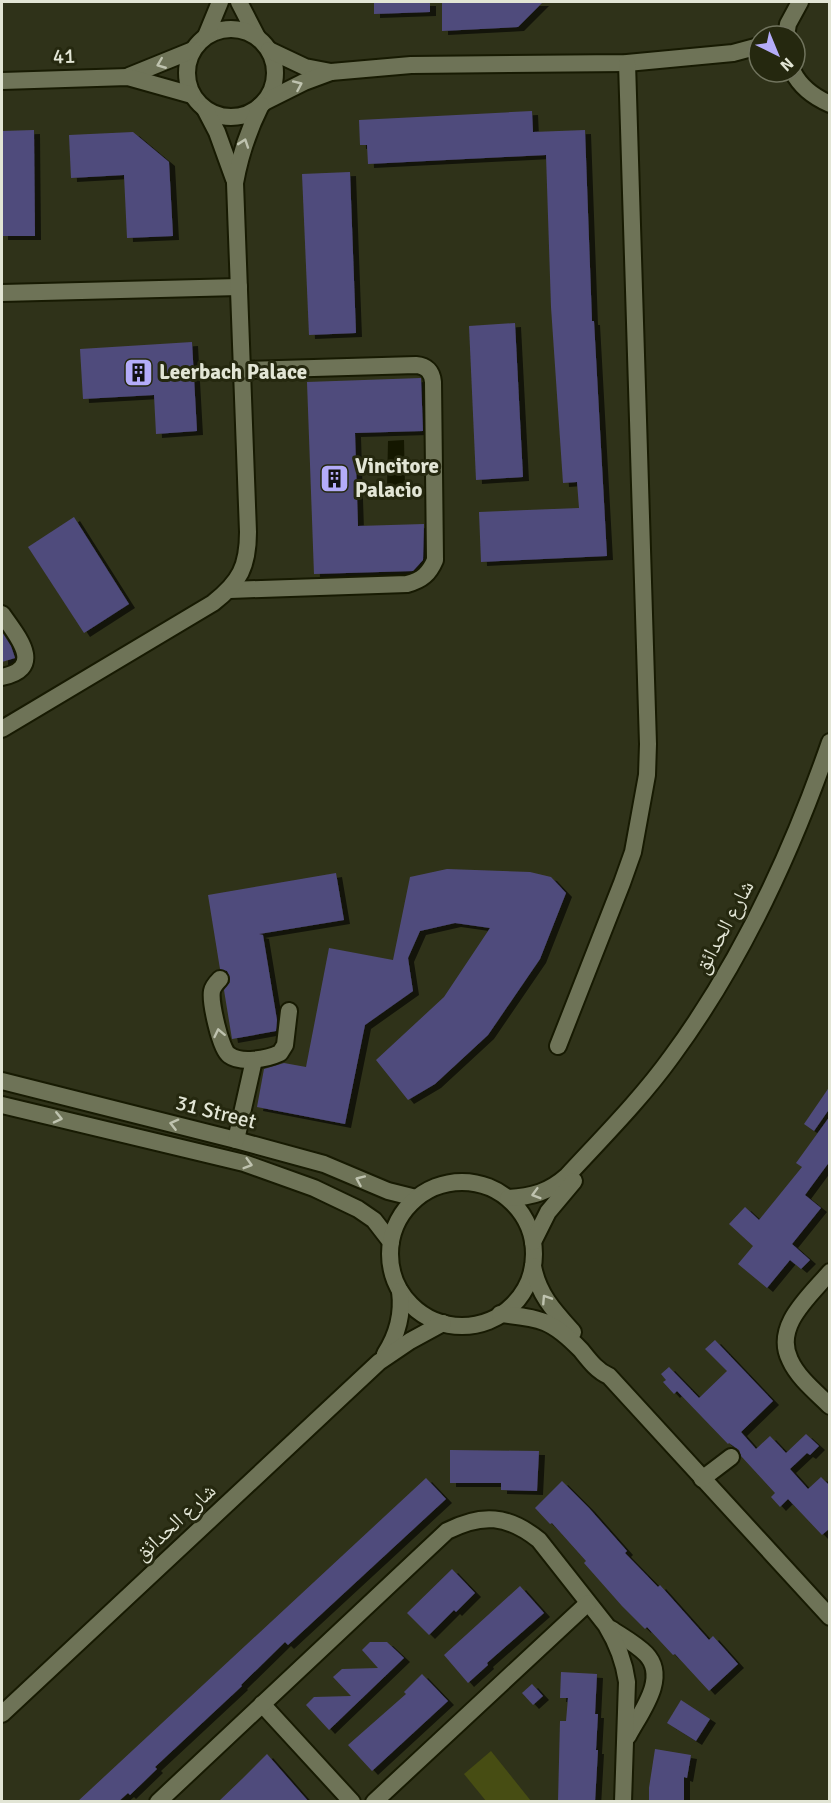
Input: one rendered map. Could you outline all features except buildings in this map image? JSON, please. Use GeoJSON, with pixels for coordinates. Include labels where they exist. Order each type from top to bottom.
{"type":"FeatureCollection","features":[{"type":"Feature","properties":{"kind":"street"},"geometry":{"type":"LineString","coordinates":[[220,2],[206,36],[194,50],[187,72],[192,94],[218,132],[235,183]]}},
{"type":"Feature","properties":{"kind":"street"},"geometry":{"type":"LineString","coordinates":[[2,729],[213,603],[230,590],[242,573],[248,553],[235,183],[246,139],[272,89],[275,76],[274,63],[269,50],[257,37],[239,2]]}},
{"type":"Feature","properties":{"kind":"street"},"geometry":{"type":"LineString","coordinates":[[790,24],[800,2]]}},
{"type":"Feature","properties":{"kind":"street"},"geometry":{"type":"LineString","coordinates":[[206,36],[232,29],[245,31],[257,37]]}},
{"type":"Feature","properties":{"kind":"street"},"geometry":{"type":"LineString","coordinates":[[204,109],[218,116],[233,118],[249,114],[264,103],[304,82],[331,72],[411,65],[627,63],[733,53],[747,49]]}},
{"type":"Feature","properties":{"kind":"street"},"geometry":{"type":"LineString","coordinates":[[129,77],[194,50]]}},
{"type":"Feature","properties":{"kind":"street"},"geometry":{"type":"LineString","coordinates":[[269,50],[305,67],[331,72]]}},
{"type":"Feature","properties":{"kind":"street"},"geometry":{"type":"LineString","coordinates":[[733,53],[747,56]]}},
{"type":"Feature","properties":{"kind":"street"},"geometry":{"type":"LineString","coordinates":[[558,1046],[633,852],[647,775],[648,732],[627,63]]}},
{"type":"Feature","properties":{"kind":"street"},"geometry":{"type":"LineString","coordinates":[[129,77],[192,94]]}},
{"type":"Feature","properties":{"kind":"street","name":"41"},"geometry":{"type":"LineString","coordinates":[[2,81],[129,77]]}},
{"type":"Feature","properties":{"kind":"street"},"geometry":{"type":"LineString","coordinates":[[801,84],[817,98],[830,104]]}},
{"type":"Feature","properties":{"kind":"street"},"geometry":{"type":"LineString","coordinates":[[2,293],[239,287]]}},
{"type":"Feature","properties":{"kind":"street"},"geometry":{"type":"LineString","coordinates":[[230,590],[407,584],[420,580],[430,572],[435,560],[433,382],[428,370],[416,365],[242,370]]}},
{"type":"Feature","properties":{"kind":"street"},"geometry":{"type":"LineString","coordinates":[[2,614],[22,644],[25,655],[23,667],[19,671],[2,677]]}},
{"type":"Feature","properties":{"kind":"street","name":"شارع الحدائق"},"geometry":{"type":"LineString","coordinates":[[625,1114],[673,1055],[728,970],[786,855],[830,742]]}},
{"type":"Feature","properties":{"kind":"street"},"geometry":{"type":"LineString","coordinates":[[220,979],[212,992],[223,1048],[237,1058],[254,1060],[276,1056],[283,1050],[289,1011]]}},
{"type":"Feature","properties":{"kind":"street"},"geometry":{"type":"LineString","coordinates":[[236,1140],[254,1060]]}},
{"type":"Feature","properties":{"kind":"street","name":"31 Street"},"geometry":{"type":"LineString","coordinates":[[2,1081],[324,1164],[388,1191],[416,1198]]}},
{"type":"Feature","properties":{"kind":"street","name":"31 Street"},"geometry":{"type":"LineString","coordinates":[[2,1105],[267,1170],[314,1188],[358,1209],[374,1220],[391,1242]]}},
{"type":"Feature","properties":{"kind":"street"},"geometry":{"type":"LineString","coordinates":[[508,1198],[532,1196],[556,1186],[625,1114]]}},
{"type":"Feature","properties":{"kind":"street"},"geometry":{"type":"LineString","coordinates":[[533,1242],[548,1212],[616,1134],[625,1114]]}},
{"type":"Feature","properties":{"kind":"street"},"geometry":{"type":"LineString","coordinates":[[379,1362],[396,1334],[401,1312],[400,1291],[391,1265],[391,1242],[401,1215],[416,1198],[440,1185],[468,1182],[489,1187],[508,1198],[525,1218],[533,1242],[533,1265],[537,1285],[546,1301],[605,1366],[609,1376]]}},
{"type":"Feature","properties":{"kind":"street"},"geometry":{"type":"LineString","coordinates":[[400,1291],[418,1311],[442,1323],[461,1326],[475,1324],[500,1314],[521,1294],[530,1278],[533,1265]]}},
{"type":"Feature","properties":{"kind":"street"},"geometry":{"type":"LineString","coordinates":[[830,1272],[794,1314],[787,1329],[785,1345],[794,1367],[830,1406]]}},
{"type":"Feature","properties":{"kind":"street"},"geometry":{"type":"LineString","coordinates":[[500,1314],[533,1317],[549,1324],[569,1338],[597,1369],[609,1376],[830,1617]]}},
{"type":"Feature","properties":{"kind":"street"},"geometry":{"type":"LineString","coordinates":[[379,1362],[442,1323]]}},
{"type":"Feature","properties":{"kind":"street","name":"شارع الحدائق"},"geometry":{"type":"LineString","coordinates":[[2,1714],[379,1362]]}},
{"type":"Feature","properties":{"kind":"street"},"geometry":{"type":"LineString","coordinates":[[702,1479],[731,1457]]}},
{"type":"Feature","properties":{"kind":"street"},"geometry":{"type":"LineString","coordinates":[[158,1802],[434,1542],[447,1531],[462,1523],[478,1519],[511,1522],[539,1540],[606,1624],[651,1660],[655,1675],[652,1691],[625,1742]]}},
{"type":"Feature","properties":{"kind":"street"},"geometry":{"type":"LineString","coordinates":[[374,1802],[588,1603]]}},
{"type":"Feature","properties":{"kind":"street"},"geometry":{"type":"LineString","coordinates":[[606,1624],[625,1666],[627,1697],[622,1802]]}},
{"type":"Feature","properties":{"kind":"street"},"geometry":{"type":"LineString","coordinates":[[262,1704],[352,1802]]}},
{"type":"Feature","properties":{"kind":"green space"},"geometry":{"type":"Polygon","coordinates":[[[491,1751],[531,1801],[486,1801],[464,1774],[491,1751]]]}},
{"type":"Feature","properties":{"kind":"shaded area"},"geometry":{"type":"Polygon","coordinates":[[[404,440],[405,487],[397,494],[387,490],[388,441],[404,440]]]}},
{"type":"Feature","properties":{"kind":"place","name":"Leerbach Palace"},"geometry":{"type":"Point","coordinates":[138,372]}},
{"type":"Feature","properties":{"kind":"place","name":"Vincitore Palacio"},"geometry":{"type":"Point","coordinates":[334,478]}}]}
